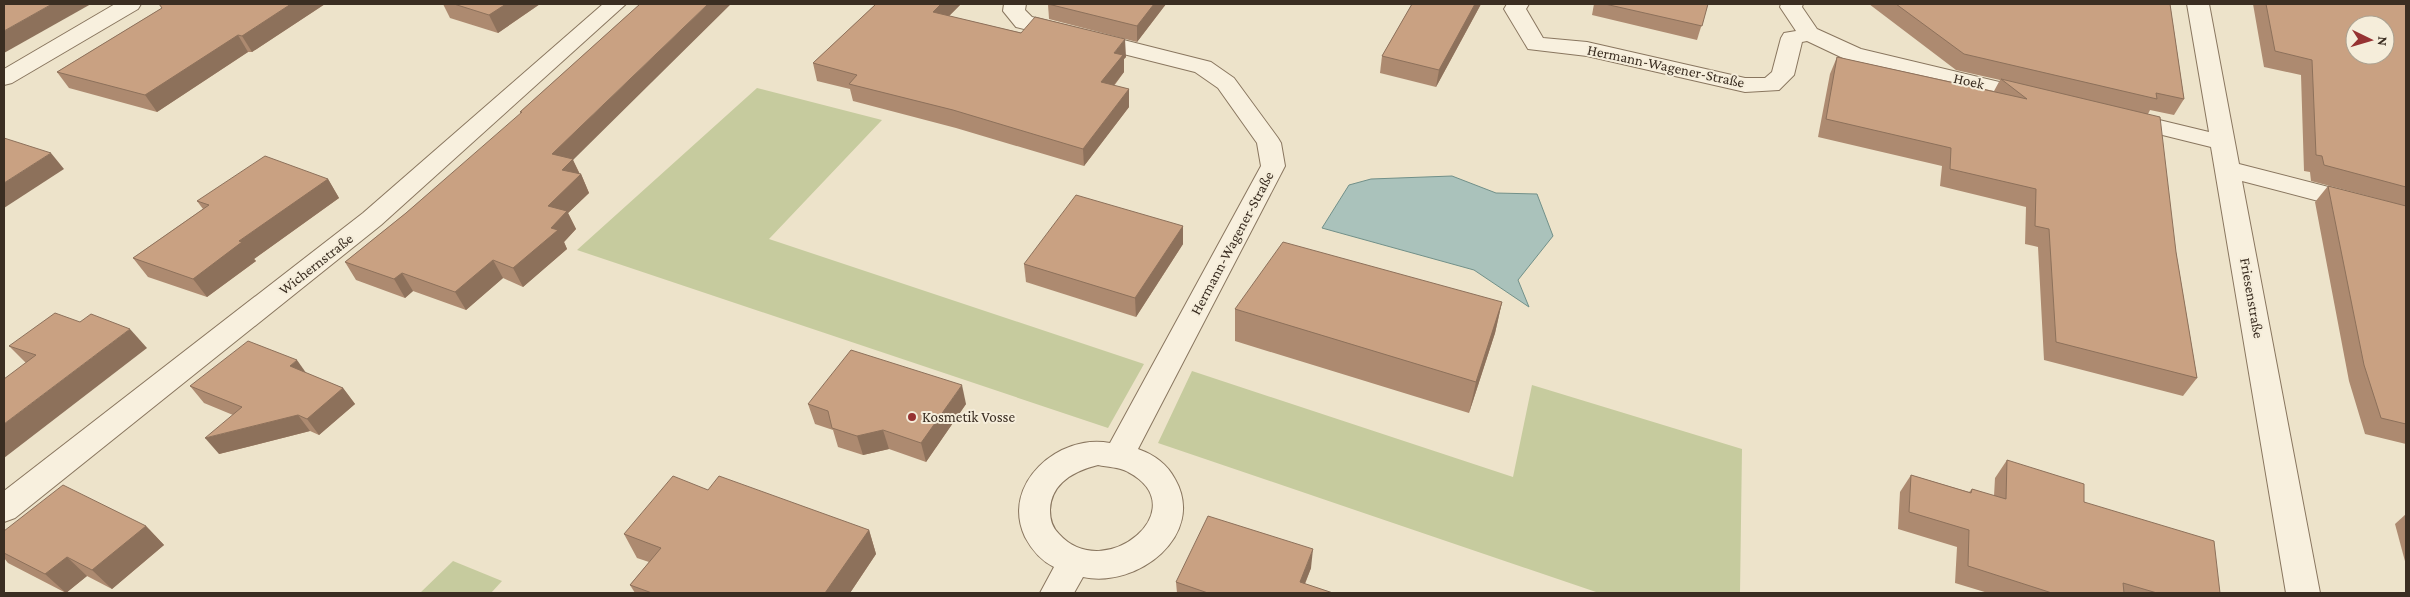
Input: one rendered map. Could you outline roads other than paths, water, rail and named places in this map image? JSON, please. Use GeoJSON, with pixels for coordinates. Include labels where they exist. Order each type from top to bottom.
{"type":"FeatureCollection","features":[{"type":"Feature","properties":{"kind":"street"},"geometry":{"type":"LineString","coordinates":[[4,78],[130,4]]}},
{"type":"Feature","properties":{"kind":"street","name":"Wichernstraße"},"geometry":{"type":"LineString","coordinates":[[4,509],[372,220],[616,4]]}},
{"type":"Feature","properties":{"kind":"street","name":"Hermann-Wagener-Straße"},"geometry":{"type":"LineString","coordinates":[[1015,4],[1014,11],[1024,22],[1203,66],[1226,83],[1269,143],[1273,166],[1120,454]]}},
{"type":"Feature","properties":{"kind":"street","name":"Hermann-Wagener-Straße"},"geometry":{"type":"LineString","coordinates":[[1518,4],[1515,9],[1536,44],[1587,48],[1745,85],[1771,85],[1783,75],[1792,38],[1810,34]]}},
{"type":"Feature","properties":{"kind":"street","name":"Hoek"},"geometry":{"type":"LineString","coordinates":[[1792,4],[1791,7],[1810,34],[1853,54],[2055,102]]}},
{"type":"Feature","properties":{"kind":"street","name":"Friesenstraße"},"geometry":{"type":"LineString","coordinates":[[2198,4],[2230,170],[2304,593]]}},
{"type":"Feature","properties":{"kind":"street"},"geometry":{"type":"LineString","coordinates":[[2102,113],[2224,142]]}},
{"type":"Feature","properties":{"kind":"street"},"geometry":{"type":"LineString","coordinates":[[2230,170],[2406,215]]}},
{"type":"Feature","properties":{"kind":"street"},"geometry":{"type":"LineString","coordinates":[[1098,453],[1120,454],[1140,461],[1155,472],[1166,487],[1169,505],[1166,523],[1156,540],[1140,554],[1119,562],[1097,565],[1074,562],[1055,552],[1040,537],[1033,519],[1034,500],[1043,483],[1057,468],[1077,458],[1098,453]]}},
{"type":"Feature","properties":{"kind":"street"},"geometry":{"type":"LineString","coordinates":[[1058,593],[1074,562]]}},
{"type":"Feature","properties":{"kind":"water"},"geometry":{"type":"Polygon","coordinates":[[[1452,176],[1496,193],[1537,194],[1553,236],[1518,280],[1529,307],[1474,270],[1322,228],[1349,185],[1371,179],[1452,176]]]}},
{"type":"Feature","properties":{"kind":"place","name":"Kosmetik Vosse"},"geometry":{"type":"Point","coordinates":[912,417]}}]}
